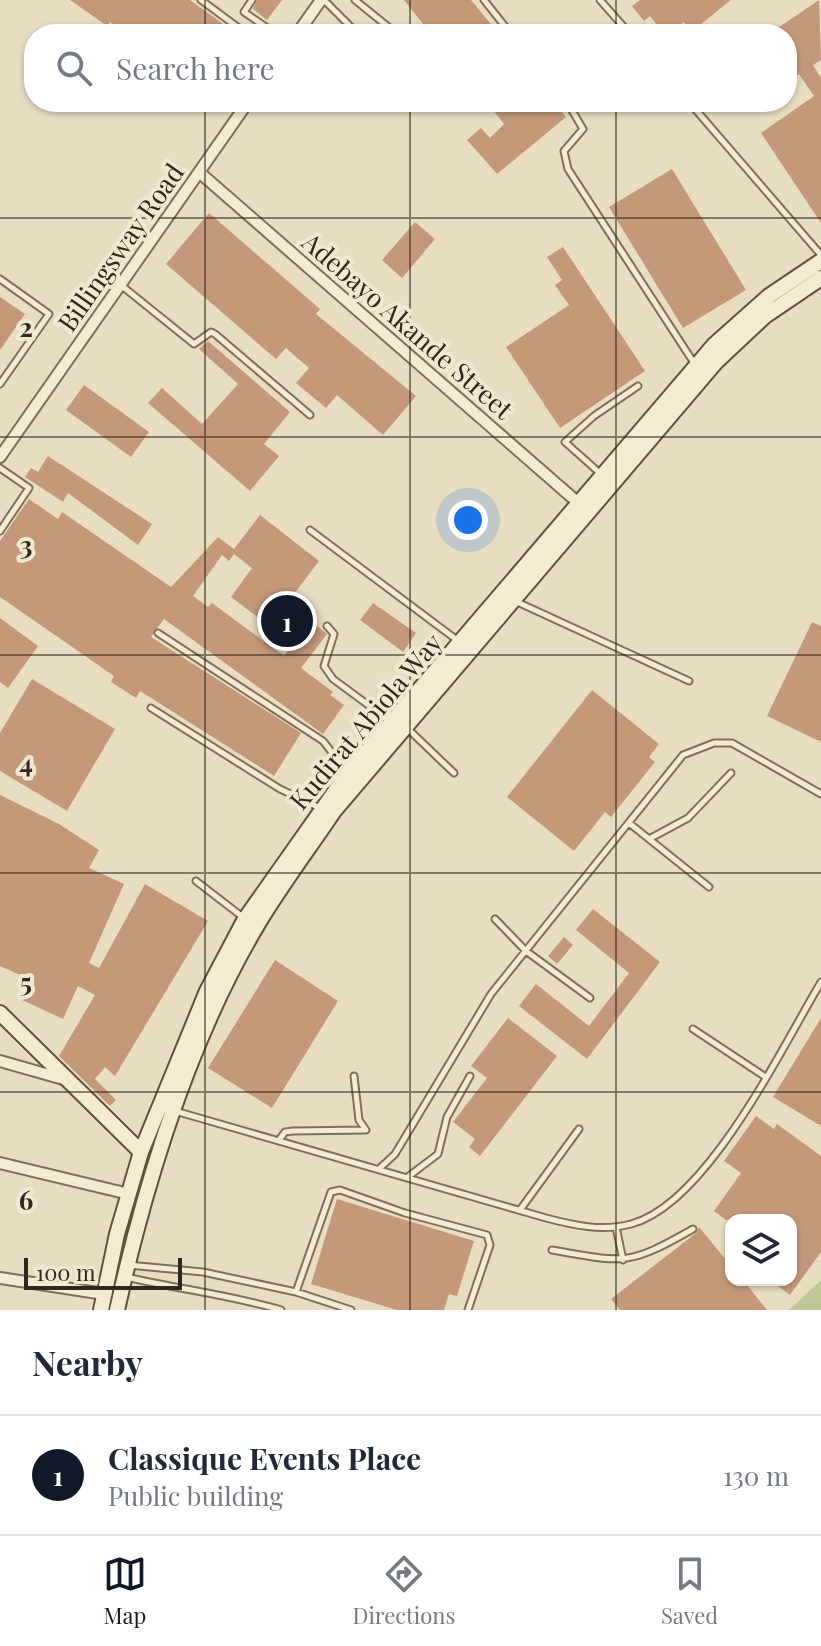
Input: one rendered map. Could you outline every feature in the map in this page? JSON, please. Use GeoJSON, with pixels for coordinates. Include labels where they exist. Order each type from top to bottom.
{"type":"FeatureCollection","features":[{"type":"Feature","properties":{"kind":"main road","name":"Kudirat Abiola Way"},"geometry":{"type":"LineString","coordinates":[[101,1310],[141,1152],[207,991],[245,919],[348,773],[398,725],[515,601],[584,508],[603,476],[696,367],[740,319],[821,258]]}},
{"type":"Feature","properties":{"kind":"main road","name":"Kudirat Abiola Way"},"geometry":{"type":"LineString","coordinates":[[117,1310],[174,1111],[229,979],[258,923],[334,811],[461,643],[584,508],[746,331],[821,278]]}},
{"type":"Feature","properties":{"kind":"main road"},"geometry":{"type":"LineString","coordinates":[[0,1013],[141,1152]]}},
{"type":"Feature","properties":{"kind":"street"},"geometry":{"type":"LineString","coordinates":[[304,24],[322,0]]}},
{"type":"Feature","properties":{"kind":"street","name":"Billingsway Road"},"geometry":{"type":"LineString","coordinates":[[0,457],[241,112]]}},
{"type":"Feature","properties":{"kind":"street","name":"Adebayo Akande Street"},"geometry":{"type":"LineString","coordinates":[[199,172],[584,508]]}},
{"type":"Feature","properties":{"kind":"street"},"geometry":{"type":"LineString","coordinates":[[0,1061],[71,1082]]}},
{"type":"Feature","properties":{"kind":"street"},"geometry":{"type":"LineString","coordinates":[[0,1163],[129,1194]]}},
{"type":"Feature","properties":{"kind":"street"},"geometry":{"type":"LineString","coordinates":[[0,1278],[104,1294]]}},
{"type":"Feature","properties":{"kind":"lane"},"geometry":{"type":"LineString","coordinates":[[201,0],[233,24]]}},
{"type":"Feature","properties":{"kind":"lane"},"geometry":{"type":"LineString","coordinates":[[252,0],[244,12],[261,24]]}},
{"type":"Feature","properties":{"kind":"lane"},"geometry":{"type":"LineString","coordinates":[[322,0],[347,24]]}},
{"type":"Feature","properties":{"kind":"lane"},"geometry":{"type":"LineString","coordinates":[[355,0],[385,24]]}},
{"type":"Feature","properties":{"kind":"lane"},"geometry":{"type":"LineString","coordinates":[[484,0],[503,24]]}},
{"type":"Feature","properties":{"kind":"lane"},"geometry":{"type":"LineString","coordinates":[[600,0],[621,24]]}},
{"type":"Feature","properties":{"kind":"lane"},"geometry":{"type":"LineString","coordinates":[[573,112],[583,129],[564,151],[568,169],[696,367]]}},
{"type":"Feature","properties":{"kind":"lane"},"geometry":{"type":"LineString","coordinates":[[697,112],[821,258]]}},
{"type":"Feature","properties":{"kind":"lane"},"geometry":{"type":"LineString","coordinates":[[0,279],[49,314],[0,384]]}},
{"type":"Feature","properties":{"kind":"lane"},"geometry":{"type":"LineString","coordinates":[[120,284],[194,344],[211,332],[215,334],[310,415]]}},
{"type":"Feature","properties":{"kind":"lane"},"geometry":{"type":"LineString","coordinates":[[603,476],[565,442],[594,416],[638,386]]}},
{"type":"Feature","properties":{"kind":"lane"},"geometry":{"type":"LineString","coordinates":[[0,468],[29,488],[0,531]]}},
{"type":"Feature","properties":{"kind":"lane"},"geometry":{"type":"LineString","coordinates":[[310,530],[461,643]]}},
{"type":"Feature","properties":{"kind":"lane"},"geometry":{"type":"LineString","coordinates":[[515,601],[534,613],[689,681]]}},
{"type":"Feature","properties":{"kind":"lane"},"geometry":{"type":"LineString","coordinates":[[327,626],[334,634],[324,666],[333,679],[398,725],[454,773]]}},
{"type":"Feature","properties":{"kind":"lane"},"geometry":{"type":"LineString","coordinates":[[158,633],[323,741],[348,773]]}},
{"type":"Feature","properties":{"kind":"lane"},"geometry":{"type":"LineString","coordinates":[[151,708],[280,789],[321,809]]}},
{"type":"Feature","properties":{"kind":"lane"},"geometry":{"type":"LineString","coordinates":[[380,1168],[395,1154],[468,1029],[526,951],[683,755],[714,743],[747,748],[821,794]]}},
{"type":"Feature","properties":{"kind":"lane"},"geometry":{"type":"LineString","coordinates":[[649,839],[688,818],[731,773]]}},
{"type":"Feature","properties":{"kind":"lane"},"geometry":{"type":"LineString","coordinates":[[629,823],[709,887]]}},
{"type":"Feature","properties":{"kind":"lane"},"geometry":{"type":"LineString","coordinates":[[196,881],[245,919]]}},
{"type":"Feature","properties":{"kind":"lane"},"geometry":{"type":"LineString","coordinates":[[495,919],[526,951],[590,998]]}},
{"type":"Feature","properties":{"kind":"lane"},"geometry":{"type":"LineString","coordinates":[[174,1111],[572,1224],[616,1227],[650,1217],[690,1187],[718,1153],[821,982]]}},
{"type":"Feature","properties":{"kind":"lane"},"geometry":{"type":"LineString","coordinates":[[693,1029],[764,1076]]}},
{"type":"Feature","properties":{"kind":"lane"},"geometry":{"type":"LineString","coordinates":[[279,1140],[285,1132],[293,1131],[366,1130],[359,1120],[354,1076]]}},
{"type":"Feature","properties":{"kind":"lane"},"geometry":{"type":"LineString","coordinates":[[408,1176],[438,1154],[447,1117],[470,1076]]}},
{"type":"Feature","properties":{"kind":"lane"},"geometry":{"type":"LineString","coordinates":[[520,1210],[579,1129]]}},
{"type":"Feature","properties":{"kind":"lane"},"geometry":{"type":"LineString","coordinates":[[296,1292],[331,1192],[340,1190],[405,1213],[487,1235],[490,1245],[468,1310]]}},
{"type":"Feature","properties":{"kind":"lane"},"geometry":{"type":"LineString","coordinates":[[616,1227],[623,1260]]}},
{"type":"Feature","properties":{"kind":"lane"},"geometry":{"type":"LineString","coordinates":[[552,1250],[623,1260],[647,1256],[693,1229]]}},
{"type":"Feature","properties":{"kind":"lane"},"geometry":{"type":"LineString","coordinates":[[126,1271],[203,1272],[296,1292],[351,1310]]}},
{"type":"Feature","properties":{"kind":"lane"},"geometry":{"type":"LineString","coordinates":[[126,1271],[192,1292],[239,1297],[281,1310]]}},
{"type":"Feature","properties":{"kind":"green space"},"geometry":{"type":"Polygon","coordinates":[[[821,1280],[821,1310],[789,1310],[821,1280]]]}},
{"type":"Feature","properties":{"kind":"building"},"geometry":{"type":"Polygon","coordinates":[[[70,0],[190,0],[223,24],[110,22],[104,24],[70,0]]]}},
{"type":"Feature","properties":{"kind":"building"},"geometry":{"type":"Polygon","coordinates":[[[257,0],[282,0],[267,20],[253,9],[257,0]]]}},
{"type":"Feature","properties":{"kind":"building"},"geometry":{"type":"Polygon","coordinates":[[[404,0],[471,0],[491,24],[423,24],[404,0]]]}},
{"type":"Feature","properties":{"kind":"building"},"geometry":{"type":"Polygon","coordinates":[[[640,0],[731,0],[701,24],[656,24],[650,16],[644,21],[632,6],[640,0]]]}},
{"type":"Feature","properties":{"kind":"building"},"geometry":{"type":"Polygon","coordinates":[[[819,0],[821,60],[813,65],[821,78],[821,223],[761,133],[791,112],[797,112],[797,108],[814,96],[799,74],[797,76],[797,24],[784,24],[819,0]]]}},
{"type":"Feature","properties":{"kind":"building"},"geometry":{"type":"Polygon","coordinates":[[[495,112],[562,112],[566,117],[497,174],[467,140],[481,128],[490,138],[504,124],[495,112]]]}},
{"type":"Feature","properties":{"kind":"building"},"geometry":{"type":"Polygon","coordinates":[[[672,169],[746,290],[683,328],[609,207],[672,169]]]}},
{"type":"Feature","properties":{"kind":"building"},"geometry":{"type":"Polygon","coordinates":[[[209,213],[320,309],[316,314],[416,396],[383,435],[337,395],[326,408],[296,383],[309,368],[286,348],[276,359],[166,264],[209,213]]]}},
{"type":"Feature","properties":{"kind":"building"},"geometry":{"type":"Polygon","coordinates":[[[415,222],[435,239],[402,278],[382,260],[415,222]]]}},
{"type":"Feature","properties":{"kind":"building"},"geometry":{"type":"Polygon","coordinates":[[[563,247],[645,371],[560,428],[506,347],[569,305],[555,285],[562,280],[547,257],[563,247]]]}},
{"type":"Feature","properties":{"kind":"building"},"geometry":{"type":"Polygon","coordinates":[[[0,297],[25,314],[0,350],[0,297]]]}},
{"type":"Feature","properties":{"kind":"building"},"geometry":{"type":"Polygon","coordinates":[[[208,341],[290,412],[264,444],[279,456],[250,491],[148,403],[162,388],[202,424],[238,384],[199,349],[208,341]]]}},
{"type":"Feature","properties":{"kind":"building"},"geometry":{"type":"Polygon","coordinates":[[[84,385],[149,432],[131,457],[66,410],[84,385]]]}},
{"type":"Feature","properties":{"kind":"building"},"geometry":{"type":"Polygon","coordinates":[[[48,456],[152,524],[138,545],[68,493],[63,502],[25,477],[31,468],[38,472],[48,456]]]}},
{"type":"Feature","properties":{"kind":"building"},"geometry":{"type":"Polygon","coordinates":[[[29,499],[58,519],[62,512],[171,587],[218,537],[234,549],[260,515],[319,561],[294,594],[302,601],[296,609],[327,634],[301,668],[333,692],[330,695],[344,705],[323,734],[164,619],[151,637],[301,733],[274,776],[140,691],[136,698],[111,682],[114,676],[0,597],[0,541],[29,499]],[[234,554],[229,561],[222,555],[193,596],[208,607],[212,603],[284,656],[293,644],[231,597],[252,568],[234,554]]]}},
{"type":"Feature","properties":{"kind":"building"},"geometry":{"type":"Polygon","coordinates":[[[373,603],[416,633],[403,652],[360,620],[373,603]]]}},
{"type":"Feature","properties":{"kind":"building"},"geometry":{"type":"Polygon","coordinates":[[[0,618],[38,646],[8,688],[0,682],[0,618]]]}},
{"type":"Feature","properties":{"kind":"building"},"geometry":{"type":"Polygon","coordinates":[[[812,622],[821,626],[821,742],[767,716],[812,622]]]}},
{"type":"Feature","properties":{"kind":"building"},"geometry":{"type":"Polygon","coordinates":[[[32,679],[115,729],[67,811],[0,771],[0,733],[32,679]]]}},
{"type":"Feature","properties":{"kind":"building"},"geometry":{"type":"Polygon","coordinates":[[[592,690],[659,744],[649,757],[655,762],[611,817],[605,812],[574,851],[507,797],[592,690]]]}},
{"type":"Feature","properties":{"kind":"building"},"geometry":{"type":"Polygon","coordinates":[[[0,795],[59,824],[99,850],[89,868],[124,884],[89,963],[99,968],[145,884],[208,921],[115,1076],[105,1067],[95,1079],[116,1100],[110,1106],[59,1056],[95,995],[78,986],[63,1019],[20,999],[29,979],[0,966],[0,795]]]}},
{"type":"Feature","properties":{"kind":"building"},"geometry":{"type":"Polygon","coordinates":[[[593,909],[660,962],[587,1059],[519,1006],[536,984],[589,1026],[629,973],[576,930],[593,909]]]}},
{"type":"Feature","properties":{"kind":"building"},"geometry":{"type":"Polygon","coordinates":[[[564,937],[573,945],[557,964],[548,956],[564,937]]]}},
{"type":"Feature","properties":{"kind":"building"},"geometry":{"type":"Polygon","coordinates":[[[275,960],[338,1001],[272,1108],[208,1068],[275,960]]]}},
{"type":"Feature","properties":{"kind":"building"},"geometry":{"type":"Polygon","coordinates":[[[508,1018],[557,1056],[480,1156],[469,1147],[475,1139],[453,1122],[487,1078],[471,1066],[508,1018]]]}},
{"type":"Feature","properties":{"kind":"building"},"geometry":{"type":"Polygon","coordinates":[[[821,1018],[821,1126],[773,1097],[821,1018]]]}},
{"type":"Feature","properties":{"kind":"building"},"geometry":{"type":"Polygon","coordinates":[[[756,1116],[774,1129],[777,1124],[821,1156],[821,1252],[797,1285],[797,1214],[725,1214],[725,1219],[714,1211],[741,1173],[724,1161],[756,1116]]]}},
{"type":"Feature","properties":{"kind":"building"},"geometry":{"type":"Polygon","coordinates":[[[337,1199],[474,1241],[457,1296],[449,1294],[444,1310],[397,1310],[311,1284],[337,1199]]]}},
{"type":"Feature","properties":{"kind":"building"},"geometry":{"type":"Polygon","coordinates":[[[699,1227],[725,1259],[725,1286],[748,1286],[767,1310],[620,1310],[611,1299],[696,1233],[699,1227]]]}},
{"type":"Feature","properties":{"kind":"building"},"geometry":{"type":"Polygon","coordinates":[[[778,1286],[796,1286],[790,1295],[778,1286]]]}},
{"type":"Feature","properties":{"kind":"place","name":"Classique Events Place"},"geometry":{"type":"Point","coordinates":[287,621]}}]}
